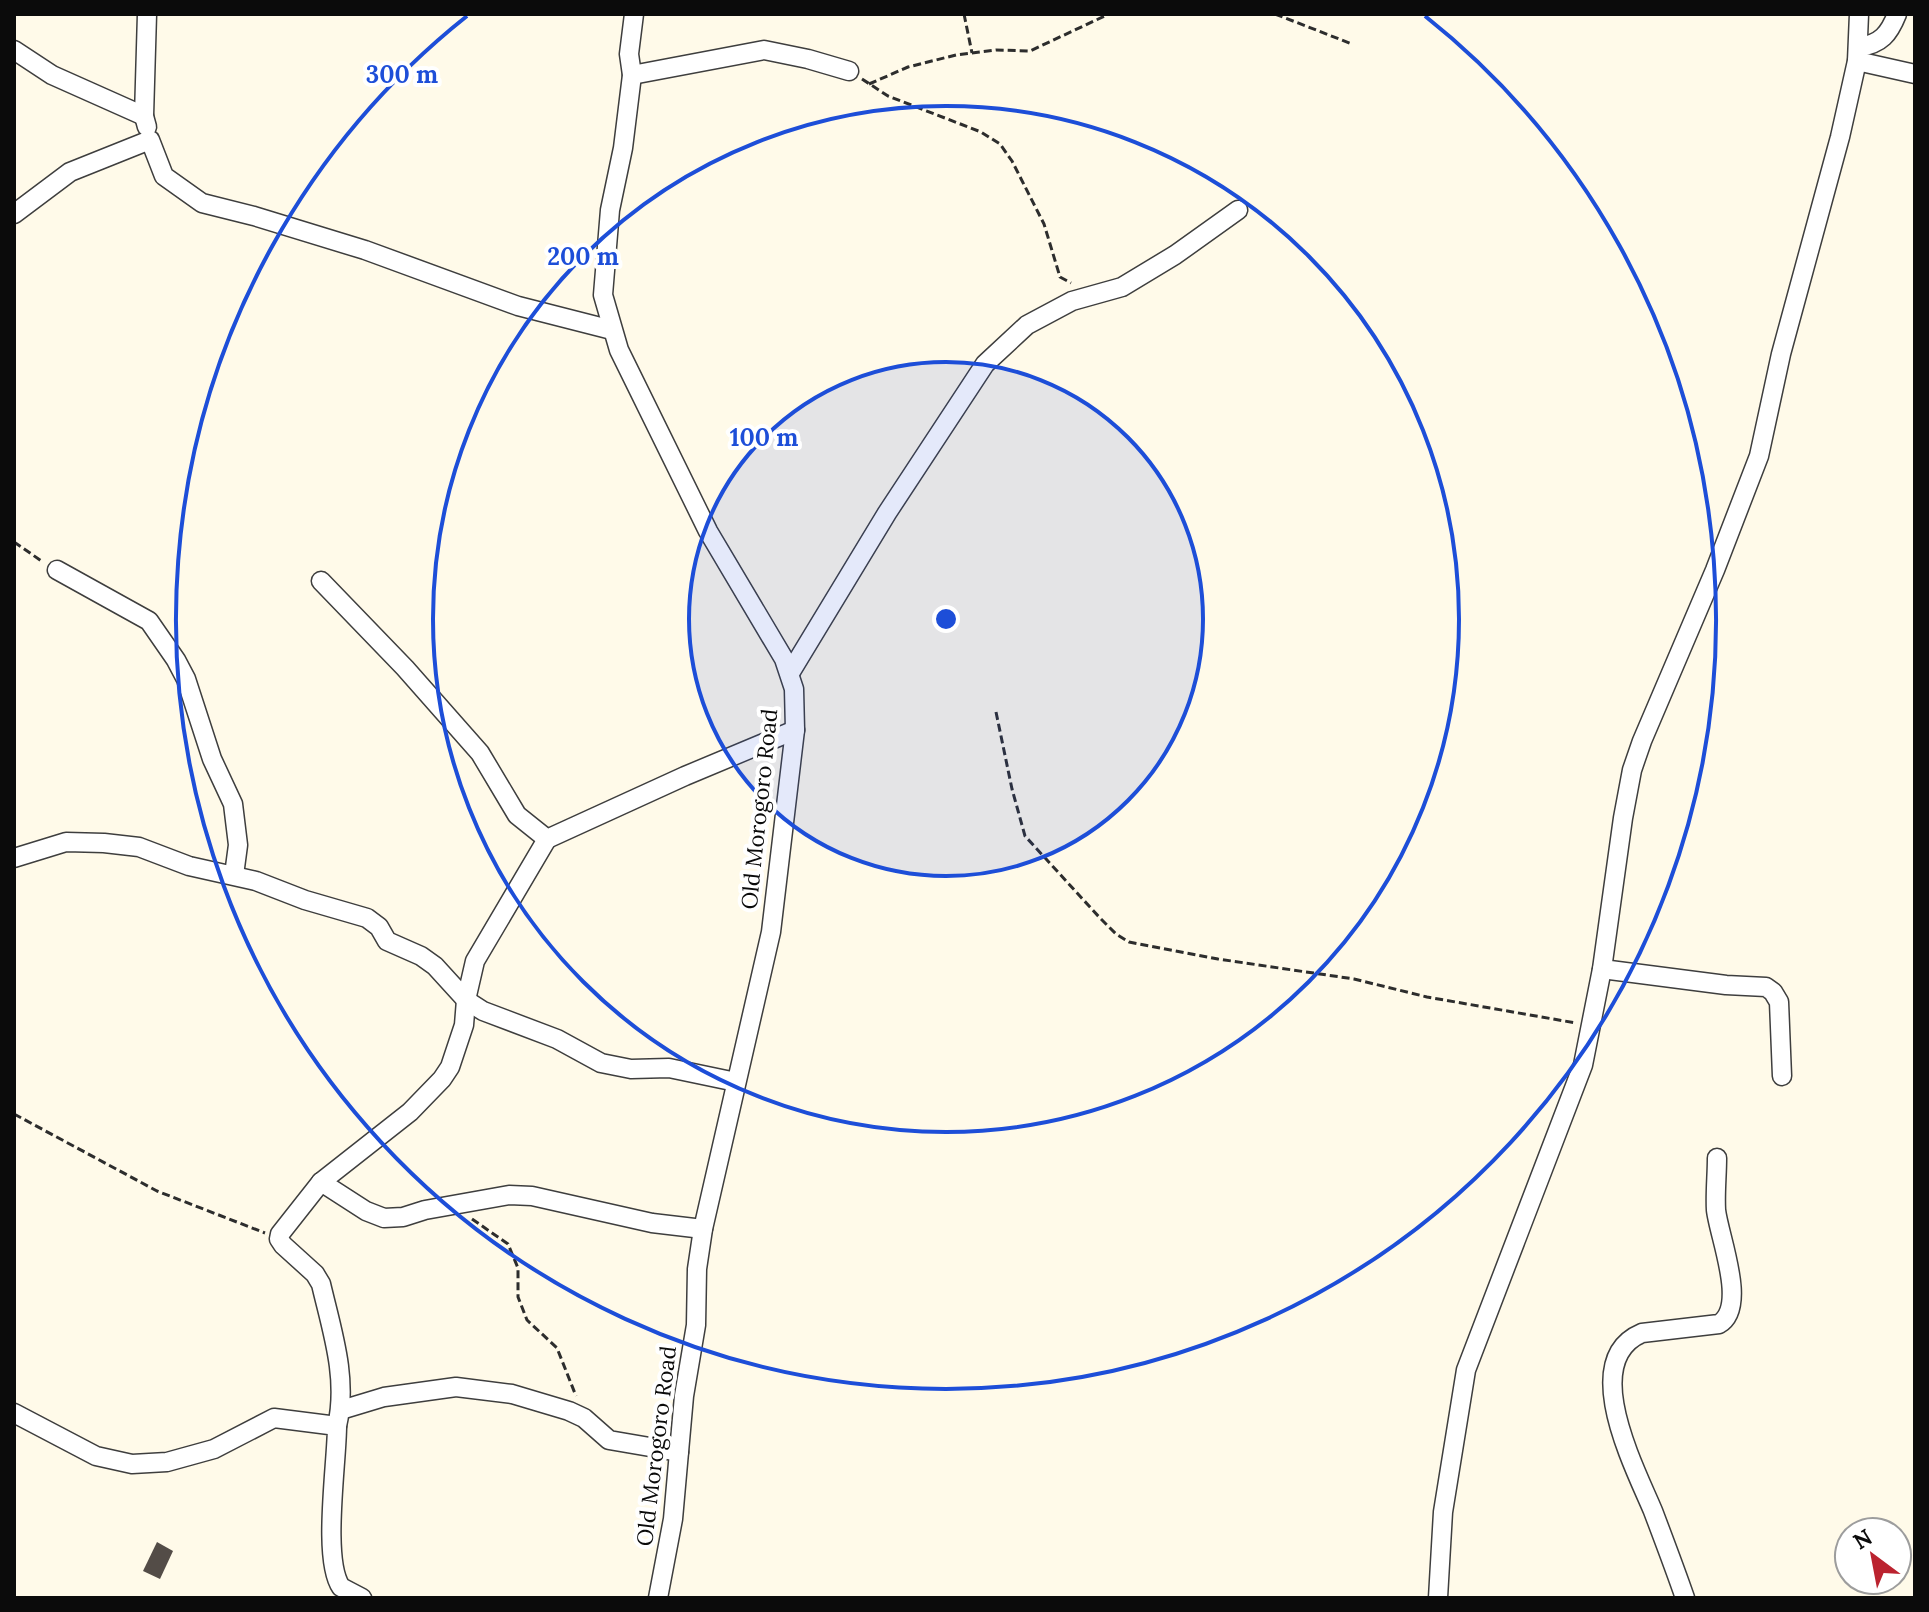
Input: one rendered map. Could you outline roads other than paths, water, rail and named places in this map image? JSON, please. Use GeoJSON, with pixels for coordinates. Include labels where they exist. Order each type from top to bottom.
{"type":"FeatureCollection","features":[{"type":"Feature","properties":{"kind":"street"},"geometry":{"type":"LineString","coordinates":[[147,14],[144,116],[150,140],[164,176],[202,203],[365,250],[518,306],[612,330]]}},
{"type":"Feature","properties":{"kind":"street","name":"Old Morogoro Road"},"geometry":{"type":"LineString","coordinates":[[634,14],[629,54],[632,75],[623,148],[610,210],[603,295],[619,350],[708,531],[790,673],[794,689],[795,730],[771,932],[703,1229],[697,1269],[696,1325],[684,1396],[673,1519],[658,1598]]}},
{"type":"Feature","properties":{"kind":"street"},"geometry":{"type":"LineString","coordinates":[[1438,1598],[1443,1512],[1466,1370],[1583,1065],[1602,969],[1632,770],[1759,456],[1781,354],[1840,137],[1858,54],[1859,14]]}},
{"type":"Feature","properties":{"kind":"street"},"geometry":{"type":"LineString","coordinates":[[1858,54],[1882,39],[1891,29],[1897,14]]}},
{"type":"Feature","properties":{"kind":"street"},"geometry":{"type":"LineString","coordinates":[[14,50],[52,75],[144,116]]}},
{"type":"Feature","properties":{"kind":"street"},"geometry":{"type":"LineString","coordinates":[[632,75],[764,50],[849,71]]}},
{"type":"Feature","properties":{"kind":"street"},"geometry":{"type":"LineString","coordinates":[[1858,54],[1915,74]]}},
{"type":"Feature","properties":{"kind":"street"},"geometry":{"type":"LineString","coordinates":[[14,214],[70,172],[150,140]]}},
{"type":"Feature","properties":{"kind":"street"},"geometry":{"type":"LineString","coordinates":[[790,673],[894,501],[985,364],[1027,325],[1072,301],[1122,287],[1238,210]]}},
{"type":"Feature","properties":{"kind":"street"},"geometry":{"type":"LineString","coordinates":[[57,570],[149,621],[176,660],[186,679],[212,759],[233,804],[238,845],[234,875]]}},
{"type":"Feature","properties":{"kind":"street"},"geometry":{"type":"LineString","coordinates":[[321,581],[405,668],[480,753],[517,815],[547,839]]}},
{"type":"Feature","properties":{"kind":"street"},"geometry":{"type":"LineString","coordinates":[[362,1598],[338,1592],[334,1565],[332,1539],[341,1375],[321,1284],[315,1274],[279,1239],[321,1182],[410,1112],[442,1079],[458,1048],[475,961],[547,839],[795,730]]}},
{"type":"Feature","properties":{"kind":"street"},"geometry":{"type":"LineString","coordinates":[[14,858],[66,842],[104,843],[139,847],[189,866],[234,875],[367,918],[379,927],[391,944],[421,956],[435,966],[466,1000],[503,1020],[557,1039],[614,1067],[669,1068],[736,1082]]}},
{"type":"Feature","properties":{"kind":"street"},"geometry":{"type":"LineString","coordinates":[[1602,969],[1766,987],[1779,1002],[1782,1076]]}},
{"type":"Feature","properties":{"kind":"street"},"geometry":{"type":"LineString","coordinates":[[1685,1598],[1620,1431],[1612,1398],[1614,1367],[1623,1345],[1642,1333],[1719,1324],[1727,1319],[1732,1307],[1728,1260],[1718,1226],[1717,1158]]}},
{"type":"Feature","properties":{"kind":"street"},"geometry":{"type":"LineString","coordinates":[[321,1182],[366,1211],[384,1218],[403,1217],[491,1196],[532,1196],[652,1223],[703,1229]]}},
{"type":"Feature","properties":{"kind":"street"},"geometry":{"type":"LineString","coordinates":[[14,1413],[96,1456],[132,1464],[167,1462],[214,1449],[274,1418],[339,1418],[384,1397],[456,1387],[512,1394],[584,1418],[609,1440],[679,1452]]}}]}
